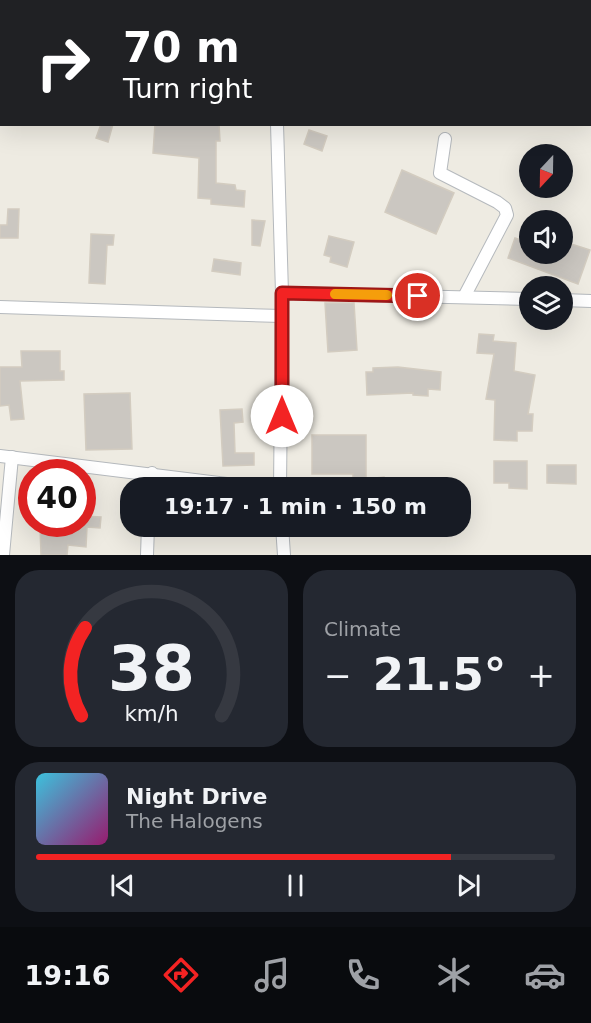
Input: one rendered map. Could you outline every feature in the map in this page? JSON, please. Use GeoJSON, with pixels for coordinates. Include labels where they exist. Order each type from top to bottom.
{"type":"FeatureCollection","features":[{"type":"Feature","properties":{"kind":"street"},"geometry":{"type":"LineString","coordinates":[[277,126],[282,293],[280,477]]}},
{"type":"Feature","properties":{"kind":"street"},"geometry":{"type":"LineString","coordinates":[[445,139],[440,173],[497,202],[505,208],[507,215],[464,297]]}},
{"type":"Feature","properties":{"kind":"street"},"geometry":{"type":"LineString","coordinates":[[282,293],[519,299]]}},
{"type":"Feature","properties":{"kind":"street"},"geometry":{"type":"LineString","coordinates":[[573,300],[591,301]]}},
{"type":"Feature","properties":{"kind":"street"},"geometry":{"type":"LineString","coordinates":[[0,307],[281,316]]}},
{"type":"Feature","properties":{"kind":"street"},"geometry":{"type":"LineString","coordinates":[[3,555],[6,456],[181,477]]}},
{"type":"Feature","properties":{"kind":"street"},"geometry":{"type":"LineString","coordinates":[[152,473],[152,477]]}},
{"type":"Feature","properties":{"kind":"street"},"geometry":{"type":"LineString","coordinates":[[147,555],[148,537]]}},
{"type":"Feature","properties":{"kind":"street"},"geometry":{"type":"LineString","coordinates":[[283,537],[284,555]]}},
{"type":"Feature","properties":{"kind":"building"},"geometry":{"type":"Polygon","coordinates":[[[100,126],[112,126],[108,142],[96,138],[100,126]]]}},
{"type":"Feature","properties":{"kind":"building"},"geometry":{"type":"Polygon","coordinates":[[[155,126],[219,126],[220,141],[216,141],[216,183],[235,185],[236,190],[245,191],[244,207],[211,204],[211,199],[198,198],[199,158],[153,153],[155,126]]]}},
{"type":"Feature","properties":{"kind":"building"},"geometry":{"type":"Polygon","coordinates":[[[309,130],[327,136],[322,151],[304,144],[309,130]]]}},
{"type":"Feature","properties":{"kind":"building"},"geometry":{"type":"Polygon","coordinates":[[[402,170],[454,193],[436,234],[385,212],[402,170]]]}},
{"type":"Feature","properties":{"kind":"building"},"geometry":{"type":"Polygon","coordinates":[[[8,209],[19,209],[18,238],[0,238],[0,225],[7,225],[8,209]]]}},
{"type":"Feature","properties":{"kind":"building"},"geometry":{"type":"Polygon","coordinates":[[[252,220],[265,221],[260,246],[252,245],[252,220]]]}},
{"type":"Feature","properties":{"kind":"building"},"geometry":{"type":"Polygon","coordinates":[[[91,234],[114,235],[113,245],[107,245],[105,284],[89,283],[91,234]]]}},
{"type":"Feature","properties":{"kind":"building"},"geometry":{"type":"Polygon","coordinates":[[[329,236],[354,242],[347,267],[330,262],[331,257],[324,255],[329,236]]]}},
{"type":"Feature","properties":{"kind":"building"},"geometry":{"type":"Polygon","coordinates":[[[515,238],[519,239],[519,262],[508,258],[515,238]]]}},
{"type":"Feature","properties":{"kind":"building"},"geometry":{"type":"Polygon","coordinates":[[[573,245],[590,250],[578,284],[573,282],[573,276],[556,276],[524,264],[573,264],[573,245]]]}},
{"type":"Feature","properties":{"kind":"building"},"geometry":{"type":"Polygon","coordinates":[[[214,259],[241,263],[240,275],[212,271],[214,259]]]}},
{"type":"Feature","properties":{"kind":"building"},"geometry":{"type":"Polygon","coordinates":[[[325,303],[354,303],[357,350],[328,352],[325,303]]]}},
{"type":"Feature","properties":{"kind":"building"},"geometry":{"type":"Polygon","coordinates":[[[479,334],[494,335],[493,341],[516,343],[514,371],[535,375],[528,414],[533,414],[532,431],[517,431],[517,441],[494,440],[495,400],[486,399],[494,354],[477,353],[479,334]]]}},
{"type":"Feature","properties":{"kind":"building"},"geometry":{"type":"Polygon","coordinates":[[[21,351],[60,351],[60,371],[64,371],[64,380],[20,381],[24,419],[11,420],[9,405],[0,406],[0,367],[22,367],[21,351]]]}},
{"type":"Feature","properties":{"kind":"building"},"geometry":{"type":"Polygon","coordinates":[[[398,367],[441,372],[440,390],[428,389],[428,396],[413,395],[413,393],[367,395],[366,372],[373,372],[373,368],[398,367]]]}},
{"type":"Feature","properties":{"kind":"building"},"geometry":{"type":"Polygon","coordinates":[[[130,393],[132,449],[86,450],[84,394],[130,393]]]}},
{"type":"Feature","properties":{"kind":"building"},"geometry":{"type":"Polygon","coordinates":[[[242,409],[243,422],[234,423],[235,453],[254,453],[254,465],[223,466],[220,410],[242,409]]]}},
{"type":"Feature","properties":{"kind":"building"},"geometry":{"type":"Polygon","coordinates":[[[312,435],[366,435],[366,477],[353,477],[353,474],[312,474],[312,435]]]}},
{"type":"Feature","properties":{"kind":"building"},"geometry":{"type":"Polygon","coordinates":[[[494,461],[527,461],[527,489],[509,488],[509,483],[494,483],[494,461]]]}},
{"type":"Feature","properties":{"kind":"building"},"geometry":{"type":"Polygon","coordinates":[[[547,465],[576,465],[576,484],[547,483],[547,465]]]}},
{"type":"Feature","properties":{"kind":"building"},"geometry":{"type":"Polygon","coordinates":[[[96,517],[101,517],[100,528],[96,528],[96,517]]]}},
{"type":"Feature","properties":{"kind":"building"},"geometry":{"type":"Polygon","coordinates":[[[40,537],[86,537],[86,547],[68,545],[67,555],[41,555],[40,537]]]}},
{"type":"Feature","properties":{"kind":"slow traffic"},"geometry":{"type":"LineString","coordinates":[[335,294],[387,295]]}},
{"type":"Feature","properties":{"kind":"route"},"geometry":{"type":"LineString","coordinates":[[282,416],[282,293],[418,296]]}}]}
